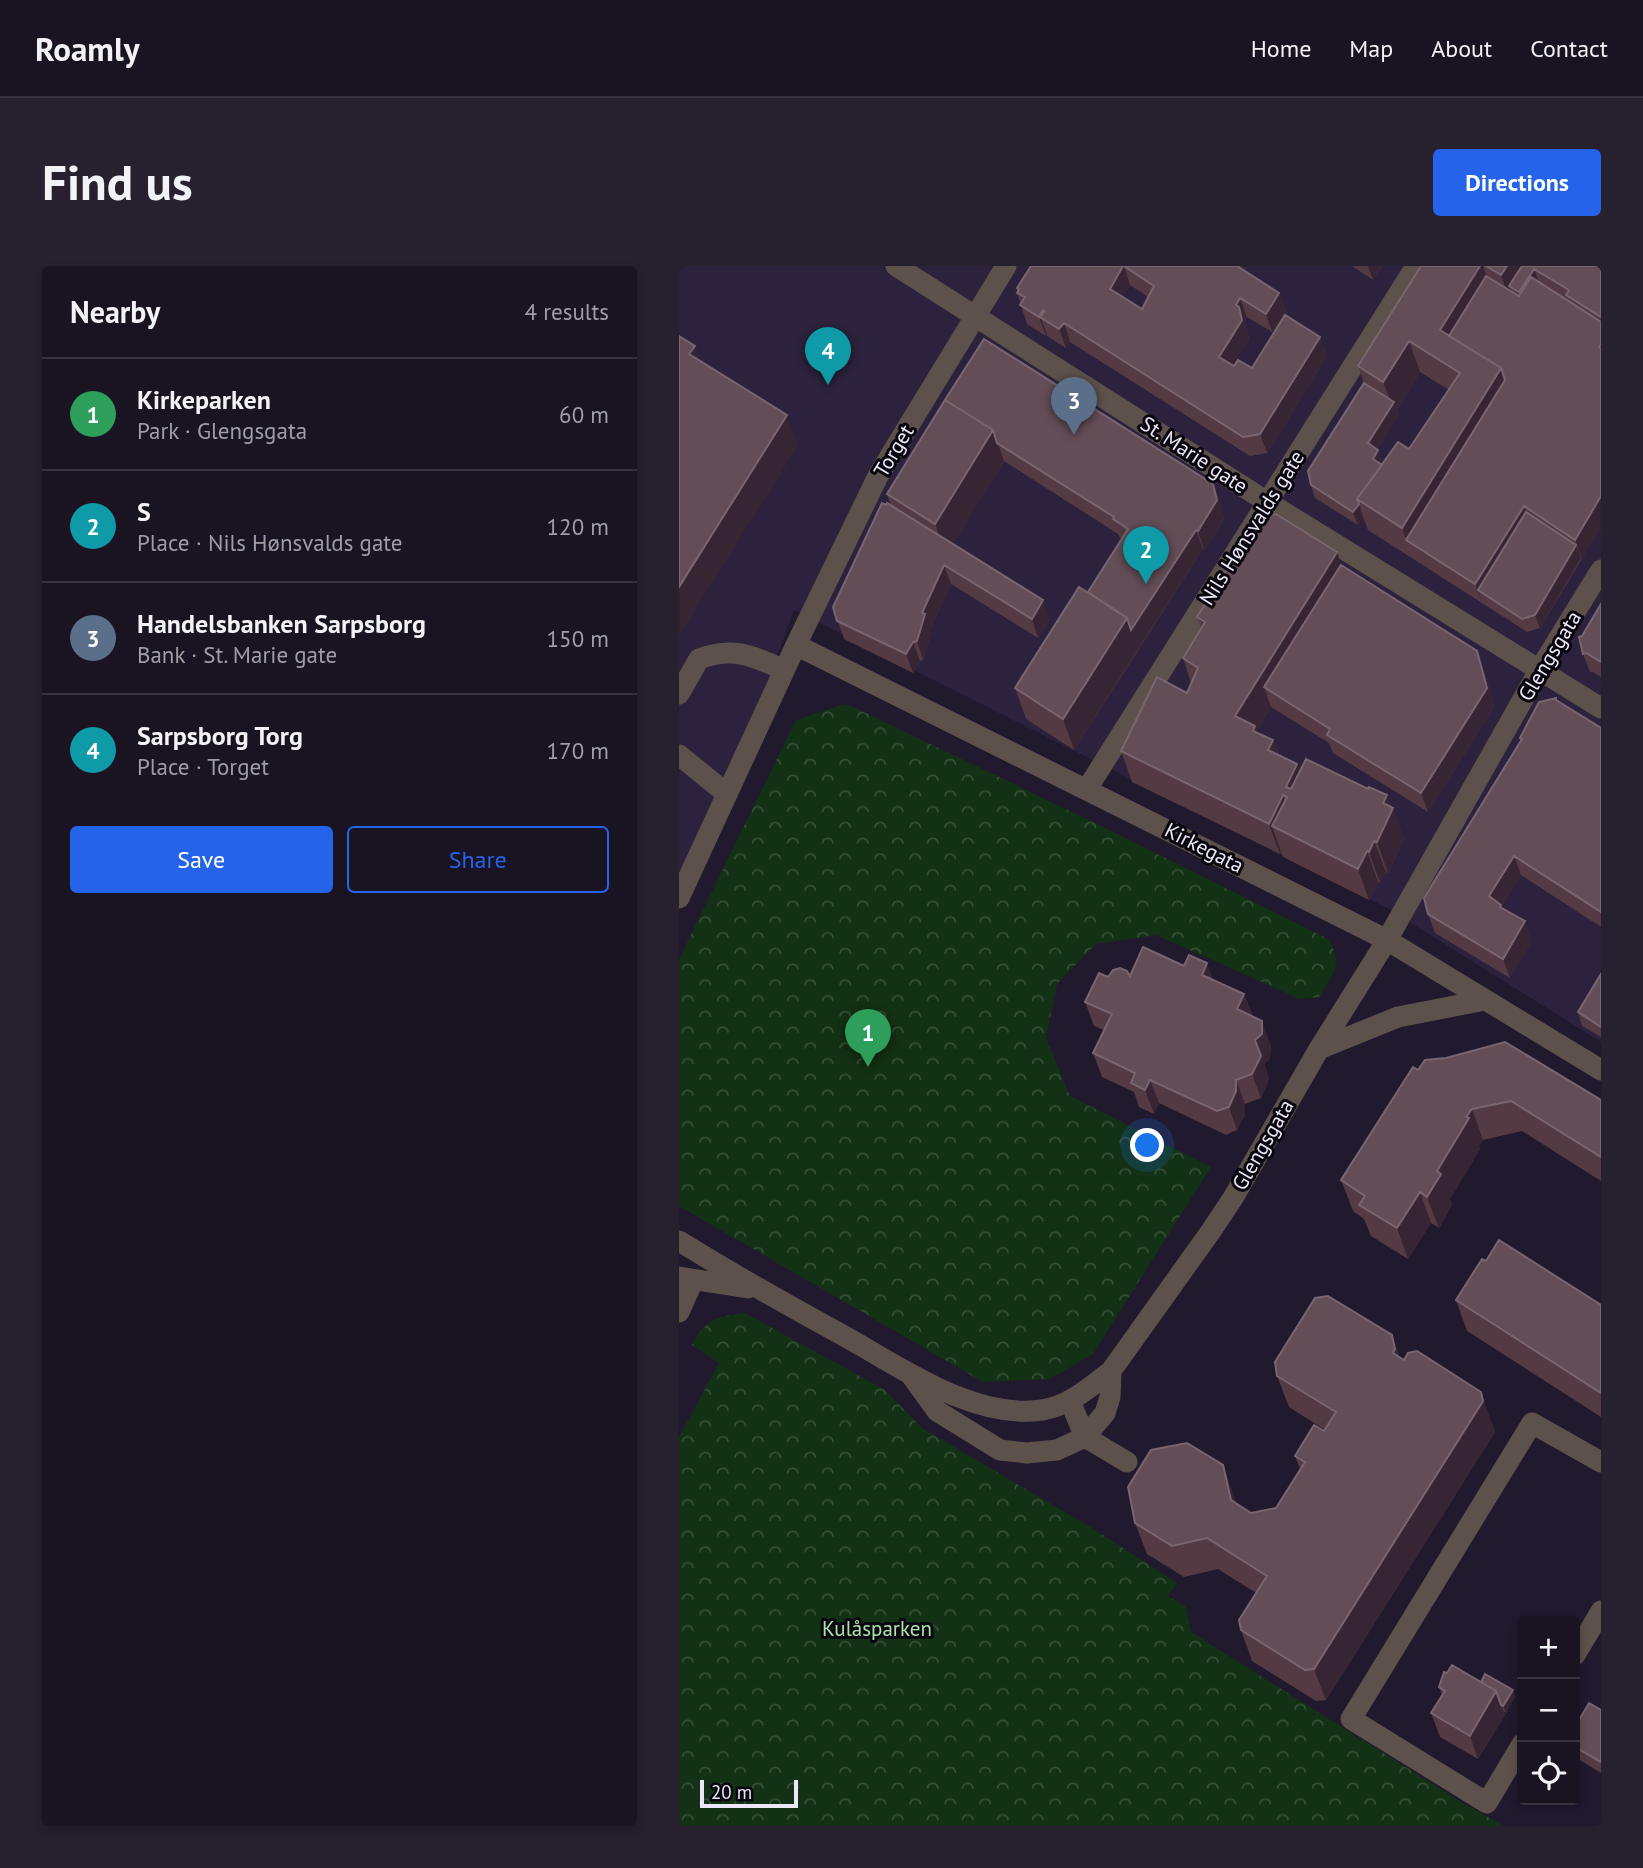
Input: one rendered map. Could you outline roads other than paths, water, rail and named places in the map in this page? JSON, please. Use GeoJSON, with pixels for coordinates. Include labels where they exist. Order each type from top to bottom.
{"type":"FeatureCollection","features":[{"type":"Feature","properties":{"kind":"street","name":"St. Marie gate"},"geometry":{"type":"LineString","coordinates":[[896,266],[1269,503],[1601,709]]}},
{"type":"Feature","properties":{"kind":"street","name":"Torget"},"geometry":{"type":"LineString","coordinates":[[679,898],[784,670],[878,476],[1006,266]]}},
{"type":"Feature","properties":{"kind":"street","name":"Nils Hønsvalds gate"},"geometry":{"type":"LineString","coordinates":[[1087,789],[1416,266]]}},
{"type":"Feature","properties":{"kind":"street","name":"Glengsgata"},"geometry":{"type":"LineString","coordinates":[[679,1241],[757,1290],[910,1374],[968,1400],[1008,1411],[1044,1410],[1070,1401],[1111,1371],[1211,1231],[1387,940],[1540,669],[1601,570]]}},
{"type":"Feature","properties":{"kind":"street","name":"Kirkegata"},"geometry":{"type":"LineString","coordinates":[[796,645],[1387,940],[1601,1070]]}},
{"type":"Feature","properties":{"kind":"street"},"geometry":{"type":"LineString","coordinates":[[679,694],[699,659],[717,652],[749,654],[784,670]]}},
{"type":"Feature","properties":{"kind":"street"},"geometry":{"type":"LineString","coordinates":[[679,755],[727,794]]}},
{"type":"Feature","properties":{"kind":"street"},"geometry":{"type":"LineString","coordinates":[[1319,1049],[1398,1017],[1485,999]]}},
{"type":"Feature","properties":{"kind":"street","name":"Glengsgata"},"geometry":{"type":"LineString","coordinates":[[686,1279],[757,1290]]}},
{"type":"Feature","properties":{"kind":"street"},"geometry":{"type":"LineString","coordinates":[[679,1312],[686,1279]]}},
{"type":"Feature","properties":{"kind":"street"},"geometry":{"type":"LineString","coordinates":[[910,1374],[937,1411],[1000,1450],[1027,1452],[1056,1450],[1085,1437],[1105,1413],[1110,1397],[1111,1371]]}},
{"type":"Feature","properties":{"kind":"street"},"geometry":{"type":"LineString","coordinates":[[1070,1401],[1085,1437],[1127,1462]]}},
{"type":"Feature","properties":{"kind":"street"},"geometry":{"type":"LineString","coordinates":[[1517,1752],[1487,1803],[1351,1719],[1532,1423],[1601,1462]]}},
{"type":"Feature","properties":{"kind":"street"},"geometry":{"type":"LineString","coordinates":[[1580,1647],[1601,1611]]}},
{"type":"Feature","properties":{"kind":"place","name":"Sarpsborg Torg"},"geometry":{"type":"Point","coordinates":[828,385]}},
{"type":"Feature","properties":{"kind":"place","name":"Handelsbanken Sarpsborg"},"geometry":{"type":"Point","coordinates":[1074,435]}},
{"type":"Feature","properties":{"kind":"place","name":"S"},"geometry":{"type":"Point","coordinates":[1146,584]}},
{"type":"Feature","properties":{"kind":"place","name":"Kirkeparken"},"geometry":{"type":"Point","coordinates":[868,1067]}},
{"type":"Feature","properties":{"kind":"park label","name":"Kulåsparken"},"geometry":{"type":"Point","coordinates":[877,1629]}}]}
